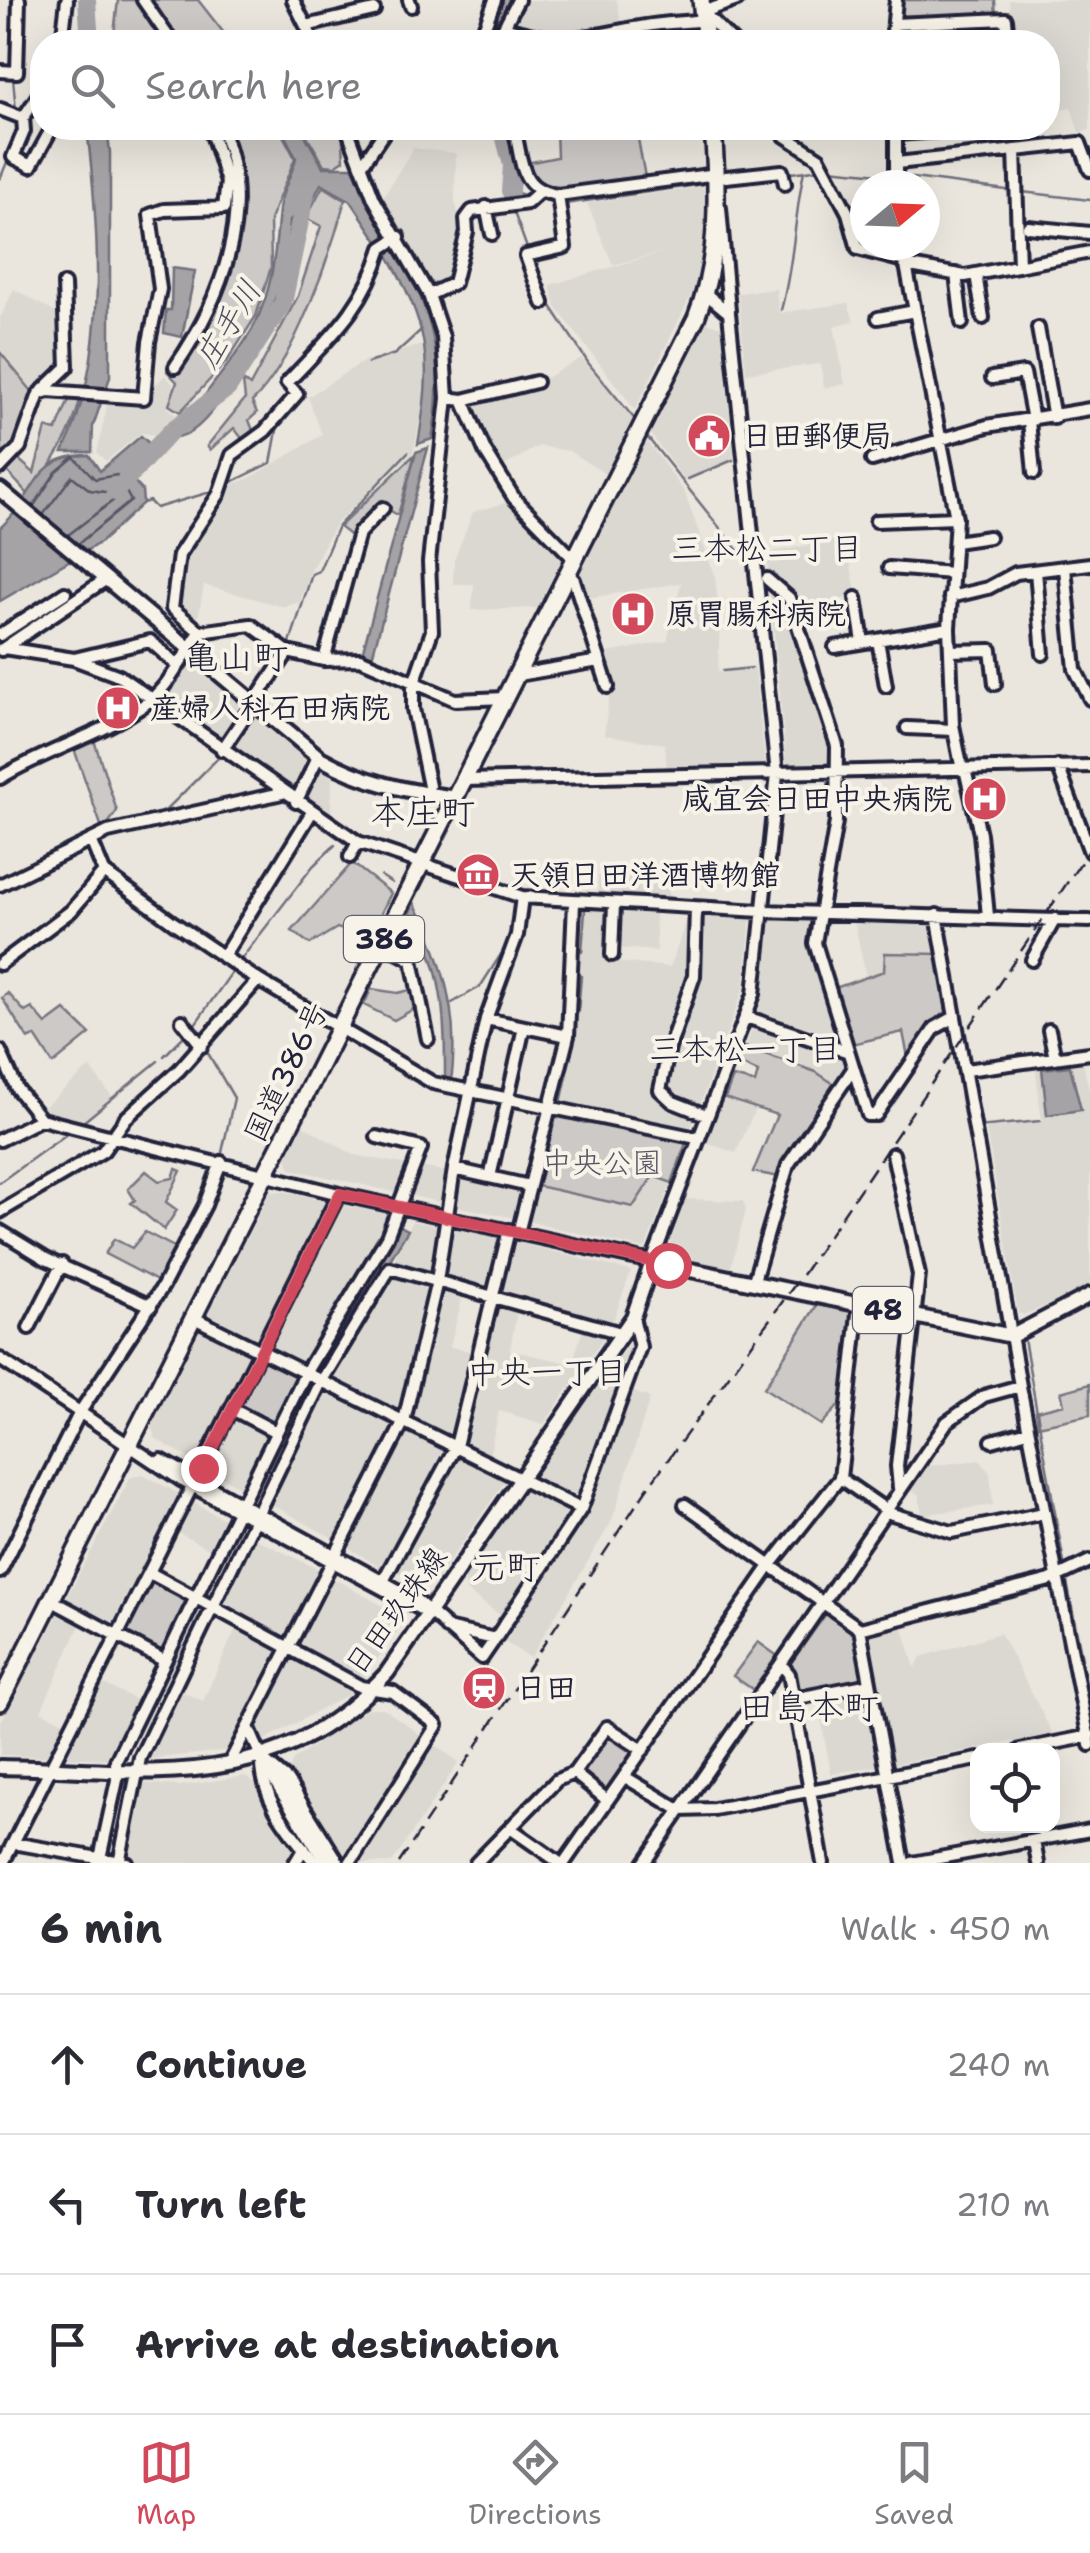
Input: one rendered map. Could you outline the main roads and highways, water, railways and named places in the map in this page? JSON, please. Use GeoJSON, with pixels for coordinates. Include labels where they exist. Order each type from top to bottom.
{"type":"FeatureCollection","features":[{"type":"Feature","properties":{"kind":"highway","name":"国道386号"},"geometry":{"type":"LineString","coordinates":[[0,1702],[518,675],[705,293],[722,176],[715,140]]}},
{"type":"Feature","properties":{"kind":"main road"},"geometry":{"type":"LineString","coordinates":[[0,490],[105,580],[124,587],[193,642],[318,757],[353,777],[396,790],[456,798]]}},
{"type":"Feature","properties":{"kind":"main road"},"geometry":{"type":"LineString","coordinates":[[254,700],[340,762],[397,782],[428,786],[456,798]]}},
{"type":"Feature","properties":{"kind":"main road","name":"日田玖珠線"},"geometry":{"type":"LineString","coordinates":[[0,1767],[138,1772],[230,1764],[262,1759],[336,1720],[374,1687],[522,1480],[633,1317],[652,1262],[860,1306],[916,1313],[1012,1336],[1090,1295]]}},
{"type":"Feature","properties":{"kind":"main road"},"geometry":{"type":"LineString","coordinates":[[262,1759],[307,1843],[327,1863]]}},
{"type":"Feature","properties":{"kind":"water"},"geometry":{"type":"Polygon","coordinates":[[[88,140],[108,140],[110,377],[93,426],[92,452],[63,452],[78,415],[94,335],[95,208],[88,140]]]}},
{"type":"Feature","properties":{"kind":"water"},"geometry":{"type":"Polygon","coordinates":[[[287,140],[308,140],[323,167],[352,167],[390,236],[379,243],[351,201],[321,184],[311,203],[290,220],[289,234],[303,230],[241,368],[207,417],[189,433],[168,439],[173,423],[189,421],[248,337],[261,310],[273,268],[280,204],[296,158],[287,140]]]}},
{"type":"Feature","properties":{"kind":"water"},"geometry":{"type":"Polygon","coordinates":[[[396,245],[419,293],[437,362],[432,439],[418,444],[425,388],[424,344],[411,302],[386,252],[396,245]]]}},
{"type":"Feature","properties":{"kind":"water"},"geometry":{"type":"Polygon","coordinates":[[[172,268],[195,271],[182,337],[164,333],[166,310],[171,310],[172,268]]]}},
{"type":"Feature","properties":{"kind":"water"},"geometry":{"type":"Polygon","coordinates":[[[141,436],[153,447],[128,475],[142,490],[143,503],[101,542],[0,601],[0,528],[46,469],[70,457],[89,455],[100,471],[141,436]]]}},
{"type":"Feature","properties":{"kind":"water"},"geometry":{"type":"Polygon","coordinates":[[[428,448],[371,661],[361,658],[416,452],[428,448]]]}},
{"type":"Feature","properties":{"kind":"water"},"geometry":{"type":"Polygon","coordinates":[[[414,902],[434,946],[447,990],[453,1035],[451,1083],[445,1082],[441,994],[430,953],[410,912],[414,902]]]}},
{"type":"Feature","properties":{"kind":"water"},"geometry":{"type":"Polygon","coordinates":[[[1070,1066],[1081,1110],[1047,1115],[1042,1069],[1070,1066]]]}},
{"type":"Feature","properties":{"kind":"water"},"geometry":{"type":"Polygon","coordinates":[[[400,1226],[408,1230],[321,1375],[313,1370],[400,1226]]]}},
{"type":"Feature","properties":{"kind":"waterway","name":"庄手川"},"geometry":{"type":"LineString","coordinates":[[87,0],[89,30]]}},
{"type":"Feature","properties":{"kind":"waterway"},"geometry":{"type":"LineString","coordinates":[[495,30],[509,0]]}},
{"type":"Feature","properties":{"kind":"waterway"},"geometry":{"type":"LineString","coordinates":[[512,24],[525,0]]}},
{"type":"Feature","properties":{"kind":"waterway"},"geometry":{"type":"LineString","coordinates":[[14,9],[14,31]]}},
{"type":"Feature","properties":{"kind":"waterway"},"geometry":{"type":"LineString","coordinates":[[13,78],[16,111]]}},
{"type":"Feature","properties":{"kind":"waterway"},"geometry":{"type":"LineString","coordinates":[[366,149],[372,140]]}},
{"type":"Feature","properties":{"kind":"waterway"},"geometry":{"type":"LineString","coordinates":[[505,140],[512,165],[510,191]]}},
{"type":"Feature","properties":{"kind":"waterway"},"geometry":{"type":"LineString","coordinates":[[0,179],[10,155]]}},
{"type":"Feature","properties":{"kind":"waterway"},"geometry":{"type":"LineString","coordinates":[[791,173],[821,169]]}},
{"type":"Feature","properties":{"kind":"waterway"},"geometry":{"type":"LineString","coordinates":[[829,169],[850,171]]}},
{"type":"Feature","properties":{"kind":"waterway"},"geometry":{"type":"LineString","coordinates":[[781,310],[804,171]]}},
{"type":"Feature","properties":{"kind":"waterway"},"geometry":{"type":"LineString","coordinates":[[940,181],[1014,191]]}},
{"type":"Feature","properties":{"kind":"waterway"},"geometry":{"type":"LineString","coordinates":[[565,204],[704,184]]}},
{"type":"Feature","properties":{"kind":"waterway","name":"庄手川"},"geometry":{"type":"LineString","coordinates":[[115,492],[172,430],[228,388],[283,303],[307,188]]}},
{"type":"Feature","properties":{"kind":"waterway"},"geometry":{"type":"LineString","coordinates":[[511,199],[510,191],[528,196]]}},
{"type":"Feature","properties":{"kind":"waterway"},"geometry":{"type":"LineString","coordinates":[[1022,192],[1090,200]]}},
{"type":"Feature","properties":{"kind":"waterway"},"geometry":{"type":"LineString","coordinates":[[536,198],[557,203]]}},
{"type":"Feature","properties":{"kind":"waterway"},"geometry":{"type":"LineString","coordinates":[[512,207],[528,251]]}},
{"type":"Feature","properties":{"kind":"waterway"},"geometry":{"type":"LineString","coordinates":[[547,300],[589,364],[637,422]]}},
{"type":"Feature","properties":{"kind":"waterway"},"geometry":{"type":"LineString","coordinates":[[368,363],[395,354],[420,331]]}},
{"type":"Feature","properties":{"kind":"waterway"},"geometry":{"type":"LineString","coordinates":[[228,484],[271,463],[278,425]]}},
{"type":"Feature","properties":{"kind":"waterway"},"geometry":{"type":"LineString","coordinates":[[644,433],[743,557]]}},
{"type":"Feature","properties":{"kind":"waterway"},"geometry":{"type":"LineString","coordinates":[[289,646],[312,574],[319,571],[338,526],[408,452]]}},
{"type":"Feature","properties":{"kind":"waterway"},"geometry":{"type":"LineString","coordinates":[[688,479],[733,460]]}},
{"type":"Feature","properties":{"kind":"waterway"},"geometry":{"type":"LineString","coordinates":[[143,503],[149,501],[156,508],[214,491]]}},
{"type":"Feature","properties":{"kind":"waterway"},"geometry":{"type":"LineString","coordinates":[[723,671],[752,668]]}},
{"type":"Feature","properties":{"kind":"waterway"},"geometry":{"type":"LineString","coordinates":[[164,812],[219,757]]}},
{"type":"Feature","properties":{"kind":"waterway"},"geometry":{"type":"LineString","coordinates":[[239,962],[313,866],[335,845]]}},
{"type":"Feature","properties":{"kind":"waterway"},"geometry":{"type":"LineString","coordinates":[[381,876],[392,883]]}},
{"type":"Feature","properties":{"kind":"waterway"},"geometry":{"type":"LineString","coordinates":[[582,952],[585,910]]}},
{"type":"Feature","properties":{"kind":"waterway"},"geometry":{"type":"LineString","coordinates":[[452,1003],[480,987],[507,945]]}},
{"type":"Feature","properties":{"kind":"waterway"},"geometry":{"type":"LineString","coordinates":[[196,1031],[193,1027],[235,968]]}},
{"type":"Feature","properties":{"kind":"waterway"},"geometry":{"type":"LineString","coordinates":[[578,1013],[581,976]]}},
{"type":"Feature","properties":{"kind":"waterway"},"geometry":{"type":"LineString","coordinates":[[164,1056],[185,1035]]}},
{"type":"Feature","properties":{"kind":"waterway"},"geometry":{"type":"LineString","coordinates":[[205,1048],[234,1098],[221,1157]]}},
{"type":"Feature","properties":{"kind":"waterway"},"geometry":{"type":"LineString","coordinates":[[82,1123],[158,1061]]}},
{"type":"Feature","properties":{"kind":"waterway"},"geometry":{"type":"LineString","coordinates":[[561,1103],[567,1076]]}},
{"type":"Feature","properties":{"kind":"waterway"},"geometry":{"type":"LineString","coordinates":[[978,1127],[1040,1121]]}},
{"type":"Feature","properties":{"kind":"waterway"},"geometry":{"type":"LineString","coordinates":[[0,1182],[71,1131]]}},
{"type":"Feature","properties":{"kind":"waterway"},"geometry":{"type":"LineString","coordinates":[[1024,1339],[1064,1563]]}},
{"type":"Feature","properties":{"kind":"waterway"},"geometry":{"type":"LineString","coordinates":[[1066,1577],[1082,1659]]}},
{"type":"Feature","properties":{"kind":"railway"},"geometry":{"type":"LineString","coordinates":[[399,1863],[646,1490],[804,1272],[1090,849]]}},
{"type":"Feature","properties":{"kind":"place","name":"日田郵便局"},"geometry":{"type":"Point","coordinates":[709,436]}},
{"type":"Feature","properties":{"kind":"place","name":"原胃腸科病院"},"geometry":{"type":"Point","coordinates":[633,614]}},
{"type":"Feature","properties":{"kind":"place","name":"産婦人科石田病院"},"geometry":{"type":"Point","coordinates":[118,708]}},
{"type":"Feature","properties":{"kind":"place","name":"咸宜会日田中央病院"},"geometry":{"type":"Point","coordinates":[985,799]}},
{"type":"Feature","properties":{"kind":"place","name":"天領日田洋酒博物館"},"geometry":{"type":"Point","coordinates":[478,875]}},
{"type":"Feature","properties":{"kind":"place","name":"日田"},"geometry":{"type":"Point","coordinates":[484,1688]}},
{"type":"Feature","properties":{"kind":"district","name":"三本松二丁目"},"geometry":{"type":"Point","coordinates":[767,548]}},
{"type":"Feature","properties":{"kind":"district","name":"亀山町"},"geometry":{"type":"Point","coordinates":[236,657]}},
{"type":"Feature","properties":{"kind":"district","name":"本庄町"},"geometry":{"type":"Point","coordinates":[423,812]}},
{"type":"Feature","properties":{"kind":"district","name":"三本松一丁目"},"geometry":{"type":"Point","coordinates":[745,1049]}},
{"type":"Feature","properties":{"kind":"district","name":"中央一丁目"},"geometry":{"type":"Point","coordinates":[547,1372]}},
{"type":"Feature","properties":{"kind":"district","name":"元町"},"geometry":{"type":"Point","coordinates":[506,1567]}},
{"type":"Feature","properties":{"kind":"district","name":"田島本町"},"geometry":{"type":"Point","coordinates":[809,1707]}},
{"type":"Feature","properties":{"kind":"park label","name":"中央公園"},"geometry":{"type":"Point","coordinates":[602,1163]}}]}
